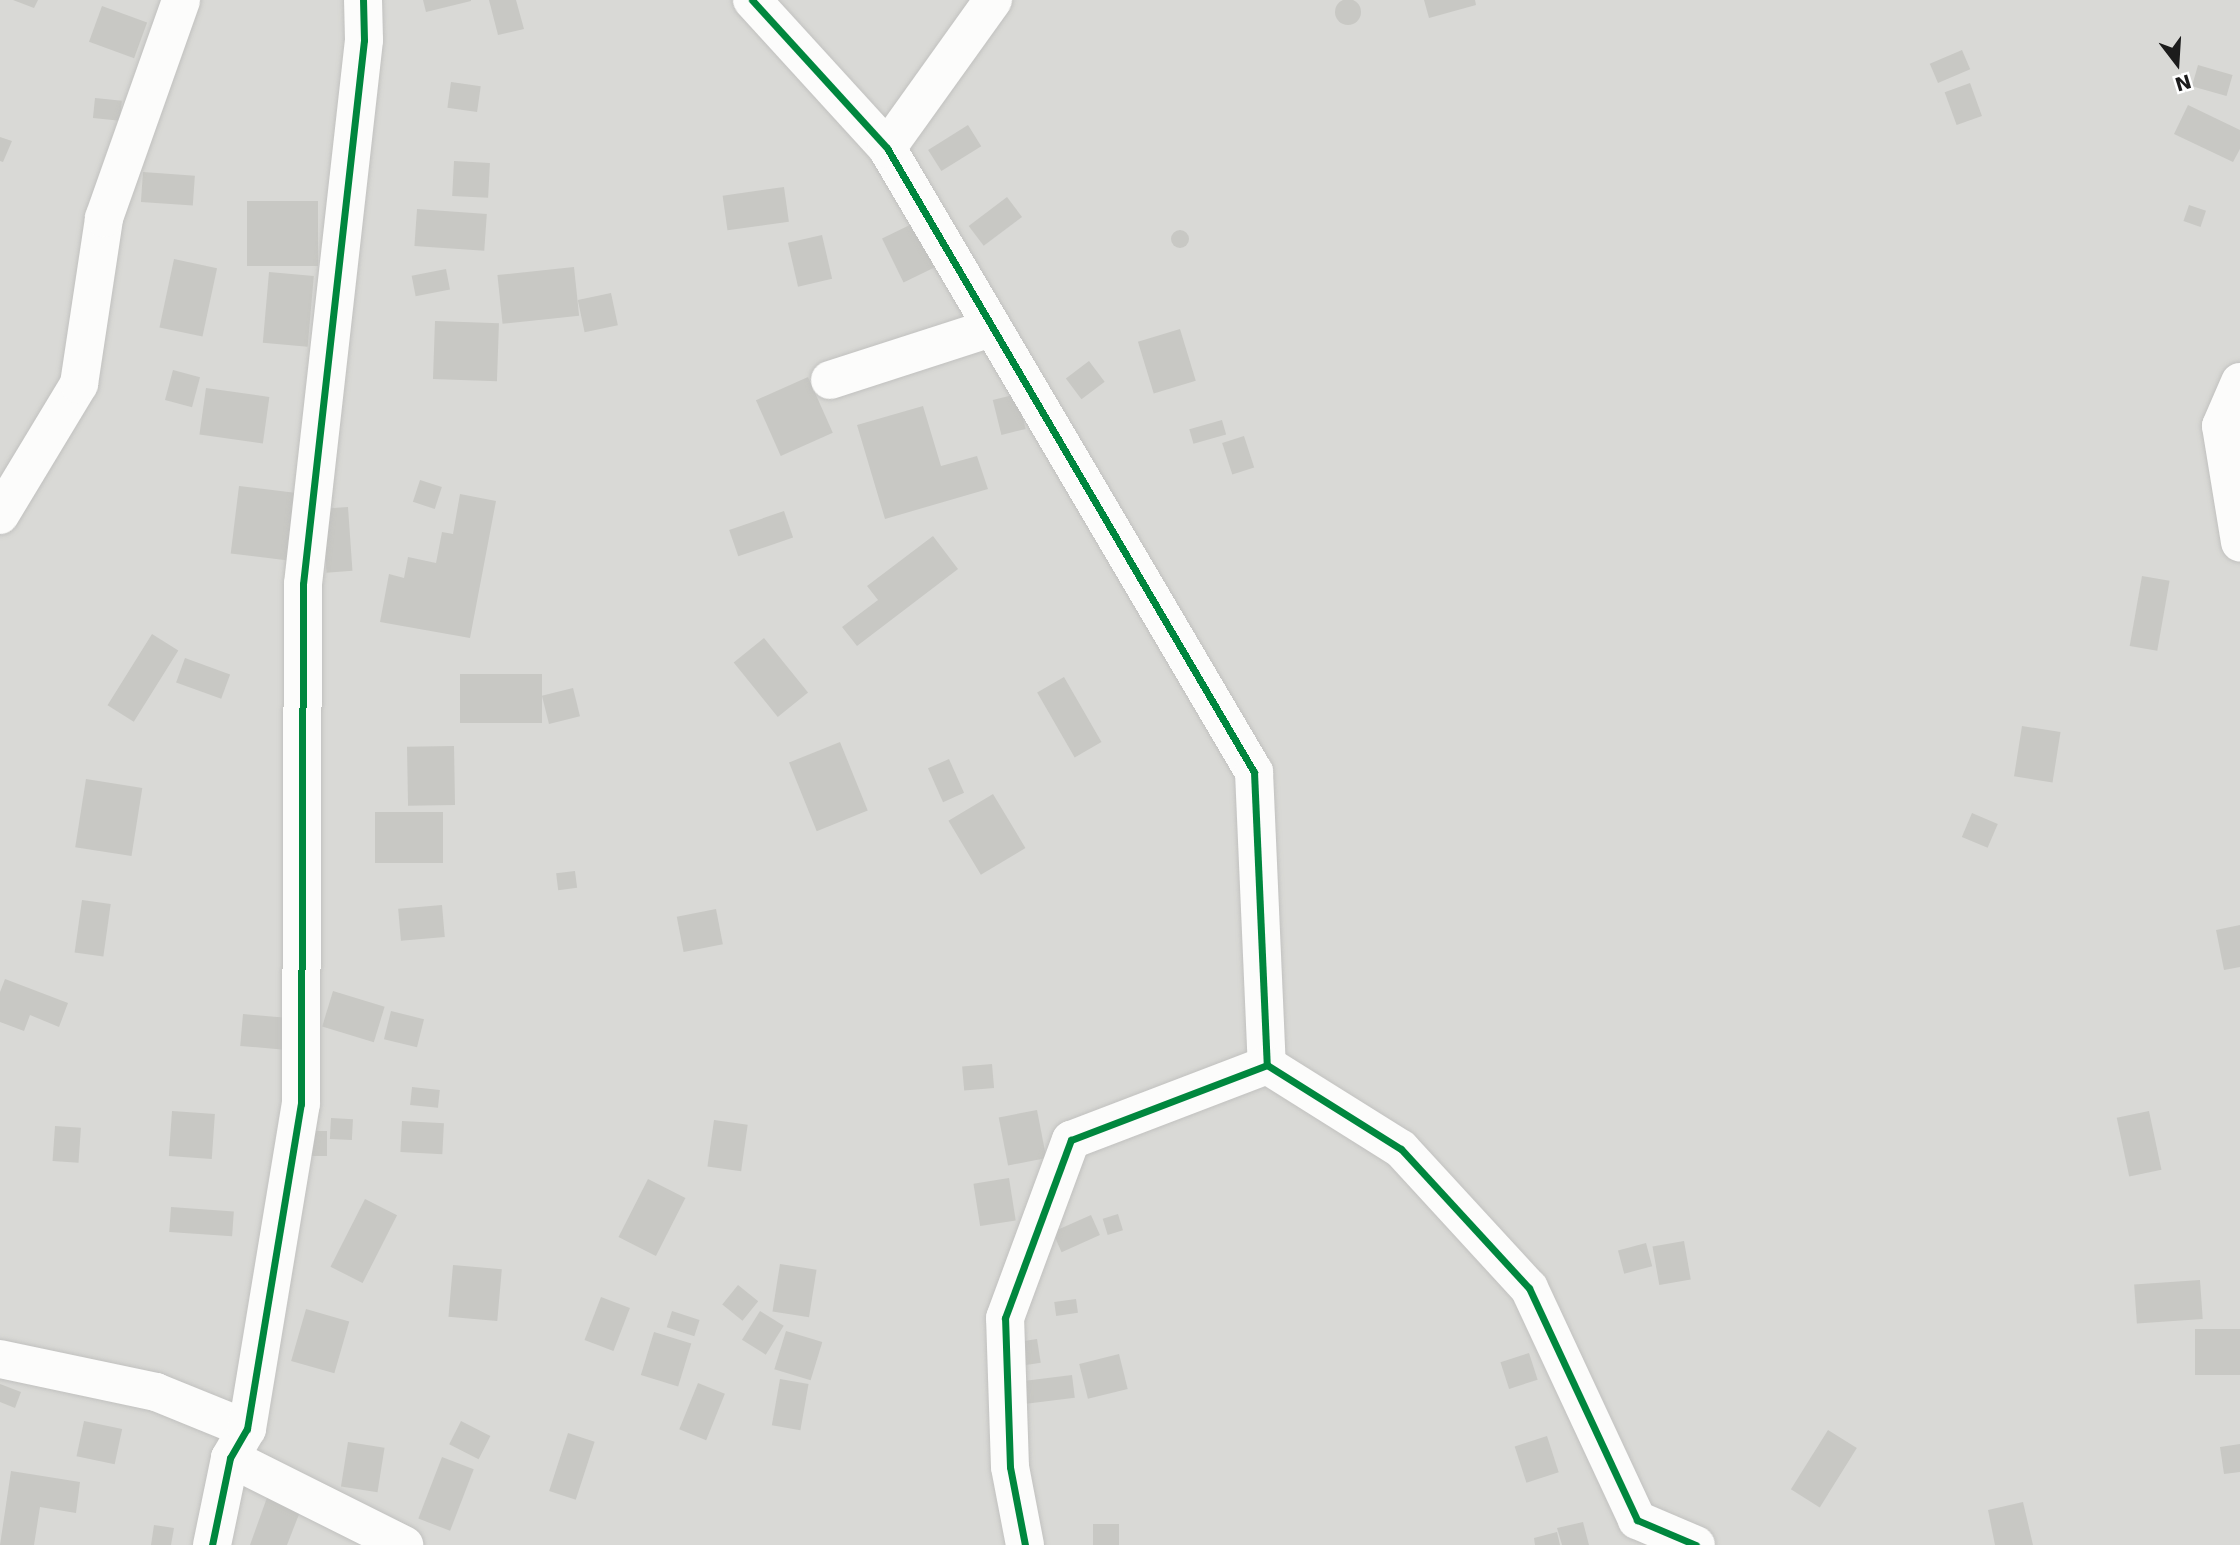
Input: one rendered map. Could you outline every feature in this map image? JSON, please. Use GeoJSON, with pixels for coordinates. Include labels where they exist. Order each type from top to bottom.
{"type":"FeatureCollection","features":[{"type":"Feature","properties":{"kind":"street"},"geometry":{"type":"LineString","coordinates":[[0,515],[79,384],[104,218],[181,0]]}},
{"type":"Feature","properties":{"kind":"street"},"geometry":{"type":"LineString","coordinates":[[212,1545],[238,1443],[300,1104],[303,584],[364,40],[363,0]]}},
{"type":"Feature","properties":{"kind":"street"},"geometry":{"type":"LineString","coordinates":[[752,0],[887,148],[1254,772],[1267,1065]]}},
{"type":"Feature","properties":{"kind":"street"},"geometry":{"type":"LineString","coordinates":[[887,148],[993,0]]}},
{"type":"Feature","properties":{"kind":"street"},"geometry":{"type":"LineString","coordinates":[[830,380],[991,328]]}},
{"type":"Feature","properties":{"kind":"street"},"geometry":{"type":"LineString","coordinates":[[2240,382],[2221,426],[2240,542]]}},
{"type":"Feature","properties":{"kind":"street"},"geometry":{"type":"LineString","coordinates":[[1025,1545],[1010,1467],[1005,1318],[1071,1140],[1267,1065]]}},
{"type":"Feature","properties":{"kind":"street"},"geometry":{"type":"LineString","coordinates":[[1267,1065],[1401,1149],[1529,1288],[1637,1520],[1696,1545]]}},
{"type":"Feature","properties":{"kind":"street"},"geometry":{"type":"LineString","coordinates":[[0,1359],[156,1392],[404,1545]]}},
{"type":"Feature","properties":{"kind":"shaded area"},"geometry":{"type":"Polygon","coordinates":[[[0,0],[2240,0],[2240,1545],[0,1545],[0,0]]]}},
{"type":"Feature","properties":{"kind":"building"},"geometry":{"type":"Polygon","coordinates":[[[1348,-1],[1357,3],[1361,12],[1357,21],[1348,25],[1339,21],[1335,12],[1339,3],[1348,-1]]]}},
{"type":"Feature","properties":{"kind":"building"},"geometry":{"type":"Polygon","coordinates":[[[13,0],[38,0],[34,8],[13,0]]]}},
{"type":"Feature","properties":{"kind":"building"},"geometry":{"type":"Polygon","coordinates":[[[423,0],[471,0],[471,1],[426,12],[423,0]]]}},
{"type":"Feature","properties":{"kind":"building"},"geometry":{"type":"Polygon","coordinates":[[[489,0],[516,0],[524,29],[498,35],[489,0]]]}},
{"type":"Feature","properties":{"kind":"building"},"geometry":{"type":"Polygon","coordinates":[[[1424,0],[1475,0],[1476,5],[1429,18],[1424,0]]]}},
{"type":"Feature","properties":{"kind":"building"},"geometry":{"type":"Polygon","coordinates":[[[102,6],[147,22],[134,58],[89,42],[102,6]]]}},
{"type":"Feature","properties":{"kind":"building"},"geometry":{"type":"Polygon","coordinates":[[[1962,50],[1970,69],[1938,83],[1930,64],[1962,50]]]}},
{"type":"Feature","properties":{"kind":"building"},"geometry":{"type":"Polygon","coordinates":[[[2198,65],[2233,75],[2227,96],[2192,86],[2198,65]]]}},
{"type":"Feature","properties":{"kind":"building"},"geometry":{"type":"Polygon","coordinates":[[[451,82],[481,86],[477,112],[447,108],[451,82]]]}},
{"type":"Feature","properties":{"kind":"building"},"geometry":{"type":"Polygon","coordinates":[[[1970,83],[1982,116],[1957,125],[1945,92],[1970,83]]]}},
{"type":"Feature","properties":{"kind":"building"},"geometry":{"type":"Polygon","coordinates":[[[95,98],[122,101],[120,121],[93,118],[95,98]]]}},
{"type":"Feature","properties":{"kind":"building"},"geometry":{"type":"Polygon","coordinates":[[[2188,105],[2240,130],[2240,149],[2233,162],[2174,134],[2188,105]]]}},
{"type":"Feature","properties":{"kind":"building"},"geometry":{"type":"Polygon","coordinates":[[[968,125],[981,146],[941,171],[928,150],[968,125]]]}},
{"type":"Feature","properties":{"kind":"building"},"geometry":{"type":"Polygon","coordinates":[[[0,137],[12,141],[3,162],[0,161],[0,137]]]}},
{"type":"Feature","properties":{"kind":"building"},"geometry":{"type":"Polygon","coordinates":[[[454,161],[490,163],[488,198],[452,196],[454,161]]]}},
{"type":"Feature","properties":{"kind":"building"},"geometry":{"type":"Polygon","coordinates":[[[143,172],[195,176],[193,206],[141,202],[143,172]]]}},
{"type":"Feature","properties":{"kind":"building"},"geometry":{"type":"Polygon","coordinates":[[[784,187],[789,222],[727,230],[723,196],[784,187]]]}},
{"type":"Feature","properties":{"kind":"building"},"geometry":{"type":"Polygon","coordinates":[[[1007,197],[1022,217],[984,246],[969,226],[1007,197]]]}},
{"type":"Feature","properties":{"kind":"building"},"geometry":{"type":"Polygon","coordinates":[[[247,201],[318,201],[318,266],[247,266],[247,201]]]}},
{"type":"Feature","properties":{"kind":"building"},"geometry":{"type":"Polygon","coordinates":[[[2189,205],[2206,211],[2200,227],[2183,221],[2189,205]]]}},
{"type":"Feature","properties":{"kind":"building"},"geometry":{"type":"Polygon","coordinates":[[[417,209],[487,214],[484,251],[414,246],[417,209]]]}},
{"type":"Feature","properties":{"kind":"building"},"geometry":{"type":"Polygon","coordinates":[[[918,221],[939,265],[904,283],[882,239],[918,221]]]}},
{"type":"Feature","properties":{"kind":"building"},"geometry":{"type":"Polygon","coordinates":[[[1180,230],[1186,233],[1189,239],[1186,245],[1180,248],[1174,245],[1171,239],[1174,233],[1180,230]]]}},
{"type":"Feature","properties":{"kind":"building"},"geometry":{"type":"Polygon","coordinates":[[[822,235],[832,279],[798,287],[788,243],[822,235]]]}},
{"type":"Feature","properties":{"kind":"building"},"geometry":{"type":"Polygon","coordinates":[[[174,259],[217,268],[202,337],[159,327],[174,259]]]}},
{"type":"Feature","properties":{"kind":"building"},"geometry":{"type":"Polygon","coordinates":[[[574,267],[579,316],[503,324],[497,275],[574,267]]]}},
{"type":"Feature","properties":{"kind":"building"},"geometry":{"type":"Polygon","coordinates":[[[446,269],[450,290],[416,296],[412,276],[446,269]]]}},
{"type":"Feature","properties":{"kind":"building"},"geometry":{"type":"Polygon","coordinates":[[[269,272],[314,276],[308,347],[263,343],[269,272]]]}},
{"type":"Feature","properties":{"kind":"building"},"geometry":{"type":"Polygon","coordinates":[[[611,293],[618,325],[585,332],[578,300],[611,293]]]}},
{"type":"Feature","properties":{"kind":"building"},"geometry":{"type":"Polygon","coordinates":[[[435,321],[499,323],[497,381],[433,379],[435,321]]]}},
{"type":"Feature","properties":{"kind":"building"},"geometry":{"type":"Polygon","coordinates":[[[1180,329],[1196,381],[1154,394],[1138,342],[1180,329]]]}},
{"type":"Feature","properties":{"kind":"building"},"geometry":{"type":"Polygon","coordinates":[[[1089,361],[1105,382],[1081,399],[1066,378],[1089,361]]]}},
{"type":"Feature","properties":{"kind":"building"},"geometry":{"type":"Polygon","coordinates":[[[173,370],[200,377],[192,407],[165,400],[173,370]]]}},
{"type":"Feature","properties":{"kind":"building"},"geometry":{"type":"Polygon","coordinates":[[[808,377],[833,433],[781,456],[756,400],[808,377]]]}},
{"type":"Feature","properties":{"kind":"building"},"geometry":{"type":"Polygon","coordinates":[[[206,388],[269,397],[263,443],[199,435],[206,388]]]}},
{"type":"Feature","properties":{"kind":"building"},"geometry":{"type":"Polygon","coordinates":[[[1017,394],[1026,429],[1001,435],[993,400],[1017,394]]]}},
{"type":"Feature","properties":{"kind":"building"},"geometry":{"type":"Polygon","coordinates":[[[923,406],[941,466],[977,456],[988,489],[885,519],[857,425],[923,406]]]}},
{"type":"Feature","properties":{"kind":"building"},"geometry":{"type":"Polygon","coordinates":[[[1222,420],[1226,434],[1193,444],[1189,429],[1222,420]]]}},
{"type":"Feature","properties":{"kind":"building"},"geometry":{"type":"Polygon","coordinates":[[[1244,436],[1254,467],[1232,474],[1222,443],[1244,436]]]}},
{"type":"Feature","properties":{"kind":"building"},"geometry":{"type":"Polygon","coordinates":[[[420,480],[442,487],[435,509],[413,502],[420,480]]]}},
{"type":"Feature","properties":{"kind":"building"},"geometry":{"type":"Polygon","coordinates":[[[239,486],[297,493],[288,561],[231,553],[239,486]]]}},
{"type":"Feature","properties":{"kind":"building"},"geometry":{"type":"Polygon","coordinates":[[[460,494],[496,501],[470,638],[380,622],[389,574],[404,578],[408,557],[436,563],[442,532],[453,534],[460,494]]]}},
{"type":"Feature","properties":{"kind":"building"},"geometry":{"type":"Polygon","coordinates":[[[348,507],[352,571],[327,573],[322,509],[348,507]]]}},
{"type":"Feature","properties":{"kind":"building"},"geometry":{"type":"Polygon","coordinates":[[[784,511],[793,537],[738,556],[729,530],[784,511]]]}},
{"type":"Feature","properties":{"kind":"building"},"geometry":{"type":"Polygon","coordinates":[[[933,536],[958,569],[857,646],[842,627],[878,600],[867,586],[933,536]]]}},
{"type":"Feature","properties":{"kind":"building"},"geometry":{"type":"Polygon","coordinates":[[[2142,576],[2170,581],[2157,651],[2130,646],[2142,576]]]}},
{"type":"Feature","properties":{"kind":"building"},"geometry":{"type":"Polygon","coordinates":[[[152,634],[178,650],[134,722],[107,705],[152,634]]]}},
{"type":"Feature","properties":{"kind":"building"},"geometry":{"type":"Polygon","coordinates":[[[764,638],[808,692],[778,717],[734,663],[764,638]]]}},
{"type":"Feature","properties":{"kind":"building"},"geometry":{"type":"Polygon","coordinates":[[[185,658],[230,674],[221,699],[176,682],[185,658]]]}},
{"type":"Feature","properties":{"kind":"building"},"geometry":{"type":"Polygon","coordinates":[[[460,674],[542,674],[542,723],[460,723],[460,674]]]}},
{"type":"Feature","properties":{"kind":"building"},"geometry":{"type":"Polygon","coordinates":[[[1064,677],[1102,742],[1075,757],[1037,692],[1064,677]]]}},
{"type":"Feature","properties":{"kind":"building"},"geometry":{"type":"Polygon","coordinates":[[[573,688],[580,716],[549,724],[542,696],[573,688]]]}},
{"type":"Feature","properties":{"kind":"building"},"geometry":{"type":"Polygon","coordinates":[[[2022,726],[2061,732],[2053,782],[2014,776],[2022,726]]]}},
{"type":"Feature","properties":{"kind":"building"},"geometry":{"type":"Polygon","coordinates":[[[840,742],[868,811],[817,831],[789,763],[840,742]]]}},
{"type":"Feature","properties":{"kind":"building"},"geometry":{"type":"Polygon","coordinates":[[[454,746],[455,805],[408,806],[407,747],[454,746]]]}},
{"type":"Feature","properties":{"kind":"building"},"geometry":{"type":"Polygon","coordinates":[[[949,759],[964,793],[943,802],[928,768],[949,759]]]}},
{"type":"Feature","properties":{"kind":"building"},"geometry":{"type":"Polygon","coordinates":[[[86,779],[142,788],[132,856],[75,847],[86,779]]]}},
{"type":"Feature","properties":{"kind":"building"},"geometry":{"type":"Polygon","coordinates":[[[993,794],[1025,848],[981,875],[948,821],[993,794]]]}},
{"type":"Feature","properties":{"kind":"building"},"geometry":{"type":"Polygon","coordinates":[[[375,812],[443,812],[443,863],[375,863],[375,812]]]}},
{"type":"Feature","properties":{"kind":"building"},"geometry":{"type":"Polygon","coordinates":[[[1972,813],[1998,824],[1988,848],[1962,837],[1972,813]]]}},
{"type":"Feature","properties":{"kind":"building"},"geometry":{"type":"Polygon","coordinates":[[[575,871],[577,888],[558,890],[556,873],[575,871]]]}},
{"type":"Feature","properties":{"kind":"building"},"geometry":{"type":"Polygon","coordinates":[[[82,900],[111,904],[103,957],[75,952],[82,900]]]}},
{"type":"Feature","properties":{"kind":"building"},"geometry":{"type":"Polygon","coordinates":[[[442,905],[445,937],[401,941],[398,909],[442,905]]]}},
{"type":"Feature","properties":{"kind":"building"},"geometry":{"type":"Polygon","coordinates":[[[716,909],[723,944],[684,952],[677,917],[716,909]]]}},
{"type":"Feature","properties":{"kind":"building"},"geometry":{"type":"Polygon","coordinates":[[[2240,925],[2240,967],[2224,970],[2216,930],[2240,925]]]}},
{"type":"Feature","properties":{"kind":"building"},"geometry":{"type":"Polygon","coordinates":[[[5,979],[68,1003],[59,1027],[30,1015],[24,1031],[0,1022],[0,992],[5,979]]]}},
{"type":"Feature","properties":{"kind":"building"},"geometry":{"type":"Polygon","coordinates":[[[333,991],[385,1007],[374,1042],[322,1026],[333,991]]]}},
{"type":"Feature","properties":{"kind":"building"},"geometry":{"type":"Polygon","coordinates":[[[391,1011],[424,1019],[417,1047],[384,1039],[391,1011]]]}},
{"type":"Feature","properties":{"kind":"building"},"geometry":{"type":"Polygon","coordinates":[[[243,1014],[290,1018],[287,1050],[240,1046],[243,1014]]]}},
{"type":"Feature","properties":{"kind":"building"},"geometry":{"type":"Polygon","coordinates":[[[992,1064],[994,1088],[964,1091],[962,1067],[992,1064]]]}},
{"type":"Feature","properties":{"kind":"building"},"geometry":{"type":"Polygon","coordinates":[[[412,1087],[440,1090],[438,1108],[410,1105],[412,1087]]]}},
{"type":"Feature","properties":{"kind":"building"},"geometry":{"type":"Polygon","coordinates":[[[1037,1110],[1046,1158],[1008,1166],[999,1117],[1037,1110]]]}},
{"type":"Feature","properties":{"kind":"building"},"geometry":{"type":"Polygon","coordinates":[[[172,1111],[215,1114],[212,1159],[169,1156],[172,1111]]]}},
{"type":"Feature","properties":{"kind":"building"},"geometry":{"type":"Polygon","coordinates":[[[2149,1111],[2161,1170],[2129,1177],[2117,1118],[2149,1111]]]}},
{"type":"Feature","properties":{"kind":"building"},"geometry":{"type":"Polygon","coordinates":[[[331,1118],[353,1119],[352,1140],[330,1139],[331,1118]]]}},
{"type":"Feature","properties":{"kind":"building"},"geometry":{"type":"Polygon","coordinates":[[[714,1120],[748,1125],[741,1171],[707,1167],[714,1120]]]}},
{"type":"Feature","properties":{"kind":"building"},"geometry":{"type":"Polygon","coordinates":[[[402,1121],[444,1123],[442,1154],[400,1152],[402,1121]]]}},
{"type":"Feature","properties":{"kind":"building"},"geometry":{"type":"Polygon","coordinates":[[[55,1126],[81,1128],[78,1163],[53,1161],[55,1126]]]}},
{"type":"Feature","properties":{"kind":"building"},"geometry":{"type":"Polygon","coordinates":[[[309,1131],[327,1131],[327,1156],[309,1156],[309,1131]]]}},
{"type":"Feature","properties":{"kind":"building"},"geometry":{"type":"Polygon","coordinates":[[[1009,1178],[1016,1220],[980,1226],[973,1184],[1009,1178]]]}},
{"type":"Feature","properties":{"kind":"building"},"geometry":{"type":"Polygon","coordinates":[[[648,1179],[685,1198],[656,1256],[618,1237],[648,1179]]]}},
{"type":"Feature","properties":{"kind":"building"},"geometry":{"type":"Polygon","coordinates":[[[365,1199],[397,1215],[363,1283],[330,1267],[365,1199]]]}},
{"type":"Feature","properties":{"kind":"building"},"geometry":{"type":"Polygon","coordinates":[[[171,1207],[234,1211],[232,1236],[169,1232],[171,1207]]]}},
{"type":"Feature","properties":{"kind":"building"},"geometry":{"type":"Polygon","coordinates":[[[1118,1214],[1123,1230],[1108,1235],[1103,1219],[1118,1214]]]}},
{"type":"Feature","properties":{"kind":"building"},"geometry":{"type":"Polygon","coordinates":[[[1091,1215],[1100,1235],[1062,1252],[1053,1232],[1091,1215]]]}},
{"type":"Feature","properties":{"kind":"building"},"geometry":{"type":"Polygon","coordinates":[[[1684,1241],[1691,1279],[1659,1285],[1652,1247],[1684,1241]]]}},
{"type":"Feature","properties":{"kind":"building"},"geometry":{"type":"Polygon","coordinates":[[[1646,1243],[1652,1266],[1624,1274],[1618,1251],[1646,1243]]]}},
{"type":"Feature","properties":{"kind":"building"},"geometry":{"type":"Polygon","coordinates":[[[780,1264],[817,1270],[809,1317],[772,1311],[780,1264]]]}},
{"type":"Feature","properties":{"kind":"building"},"geometry":{"type":"Polygon","coordinates":[[[453,1265],[502,1269],[497,1321],[448,1317],[453,1265]]]}},
{"type":"Feature","properties":{"kind":"building"},"geometry":{"type":"Polygon","coordinates":[[[2200,1280],[2203,1319],[2137,1324],[2134,1285],[2200,1280]]]}},
{"type":"Feature","properties":{"kind":"building"},"geometry":{"type":"Polygon","coordinates":[[[738,1285],[758,1301],[742,1321],[722,1304],[738,1285]]]}},
{"type":"Feature","properties":{"kind":"building"},"geometry":{"type":"Polygon","coordinates":[[[601,1297],[630,1308],[613,1351],[585,1340],[601,1297]]]}},
{"type":"Feature","properties":{"kind":"building"},"geometry":{"type":"Polygon","coordinates":[[[1076,1299],[1078,1313],[1056,1316],[1054,1302],[1076,1299]]]}},
{"type":"Feature","properties":{"kind":"building"},"geometry":{"type":"Polygon","coordinates":[[[306,1309],[349,1321],[334,1373],[291,1361],[306,1309]]]}},
{"type":"Feature","properties":{"kind":"building"},"geometry":{"type":"Polygon","coordinates":[[[672,1311],[700,1320],[694,1336],[667,1327],[672,1311]]]}},
{"type":"Feature","properties":{"kind":"building"},"geometry":{"type":"Polygon","coordinates":[[[760,1311],[784,1326],[766,1355],[742,1340],[760,1311]]]}},
{"type":"Feature","properties":{"kind":"building"},"geometry":{"type":"Polygon","coordinates":[[[2195,1329],[2240,1329],[2240,1375],[2195,1375],[2195,1329]]]}},
{"type":"Feature","properties":{"kind":"building"},"geometry":{"type":"Polygon","coordinates":[[[786,1331],[822,1342],[811,1380],[774,1369],[786,1331]]]}},
{"type":"Feature","properties":{"kind":"building"},"geometry":{"type":"Polygon","coordinates":[[[654,1332],[691,1343],[678,1386],[641,1375],[654,1332]]]}},
{"type":"Feature","properties":{"kind":"building"},"geometry":{"type":"Polygon","coordinates":[[[1037,1339],[1041,1363],[1018,1366],[1014,1343],[1037,1339]]]}},
{"type":"Feature","properties":{"kind":"building"},"geometry":{"type":"Polygon","coordinates":[[[1529,1353],[1538,1380],[1509,1389],[1500,1362],[1529,1353]]]}},
{"type":"Feature","properties":{"kind":"building"},"geometry":{"type":"Polygon","coordinates":[[[1119,1354],[1128,1389],[1088,1399],[1079,1364],[1119,1354]]]}},
{"type":"Feature","properties":{"kind":"building"},"geometry":{"type":"Polygon","coordinates":[[[1072,1375],[1075,1398],[1024,1404],[1021,1381],[1072,1375]]]}},
{"type":"Feature","properties":{"kind":"building"},"geometry":{"type":"Polygon","coordinates":[[[780,1379],[809,1384],[800,1430],[772,1425],[780,1379]]]}},
{"type":"Feature","properties":{"kind":"building"},"geometry":{"type":"Polygon","coordinates":[[[698,1383],[725,1394],[706,1440],[679,1429],[698,1383]]]}},
{"type":"Feature","properties":{"kind":"building"},"geometry":{"type":"Polygon","coordinates":[[[0,1384],[21,1392],[15,1408],[0,1402],[0,1384]]]}},
{"type":"Feature","properties":{"kind":"building"},"geometry":{"type":"Polygon","coordinates":[[[84,1421],[122,1429],[115,1464],[77,1456],[84,1421]]]}},
{"type":"Feature","properties":{"kind":"building"},"geometry":{"type":"Polygon","coordinates":[[[461,1421],[490,1436],[479,1459],[449,1444],[461,1421]]]}},
{"type":"Feature","properties":{"kind":"building"},"geometry":{"type":"Polygon","coordinates":[[[1828,1430],[1857,1448],[1820,1507],[1791,1489],[1828,1430]]]}},
{"type":"Feature","properties":{"kind":"building"},"geometry":{"type":"Polygon","coordinates":[[[568,1433],[595,1442],[576,1500],[549,1491],[568,1433]]]}},
{"type":"Feature","properties":{"kind":"building"},"geometry":{"type":"Polygon","coordinates":[[[1547,1436],[1559,1472],[1526,1483],[1515,1447],[1547,1436]]]}},
{"type":"Feature","properties":{"kind":"building"},"geometry":{"type":"Polygon","coordinates":[[[348,1442],[385,1448],[378,1492],[341,1486],[348,1442]]]}},
{"type":"Feature","properties":{"kind":"building"},"geometry":{"type":"Polygon","coordinates":[[[2240,1444],[2240,1472],[2224,1474],[2220,1447],[2240,1444]]]}},
{"type":"Feature","properties":{"kind":"building"},"geometry":{"type":"Polygon","coordinates":[[[442,1457],[474,1469],[450,1531],[418,1519],[442,1457]]]}},
{"type":"Feature","properties":{"kind":"building"},"geometry":{"type":"Polygon","coordinates":[[[11,1471],[80,1482],[76,1513],[40,1507],[34,1545],[0,1545],[11,1471]]]}},
{"type":"Feature","properties":{"kind":"building"},"geometry":{"type":"Polygon","coordinates":[[[269,1492],[303,1504],[287,1545],[250,1545],[269,1492]]]}},
{"type":"Feature","properties":{"kind":"building"},"geometry":{"type":"Polygon","coordinates":[[[2023,1502],[2033,1545],[1995,1545],[1988,1510],[2023,1502]]]}},
{"type":"Feature","properties":{"kind":"building"},"geometry":{"type":"Polygon","coordinates":[[[1583,1522],[1589,1545],[1562,1545],[1557,1528],[1583,1522]]]}},
{"type":"Feature","properties":{"kind":"building"},"geometry":{"type":"Polygon","coordinates":[[[1093,1524],[1119,1524],[1119,1545],[1093,1545],[1093,1524]]]}},
{"type":"Feature","properties":{"kind":"building"},"geometry":{"type":"Polygon","coordinates":[[[154,1525],[174,1528],[171,1545],[151,1545],[154,1525]]]}},
{"type":"Feature","properties":{"kind":"building"},"geometry":{"type":"Polygon","coordinates":[[[1557,1532],[1560,1545],[1535,1545],[1534,1538],[1557,1532]]]}},
{"type":"Feature","properties":{"kind":"cycle path"},"geometry":{"type":"LineString","coordinates":[[212,1545],[230,1458],[247,1429],[301,1104],[303,584],[364,40],[363,0]]}},
{"type":"Feature","properties":{"kind":"cycle path"},"geometry":{"type":"LineString","coordinates":[[752,0],[887,148],[1254,772],[1267,1065]]}},
{"type":"Feature","properties":{"kind":"cycle path"},"geometry":{"type":"LineString","coordinates":[[1025,1545],[1010,1467],[1005,1318],[1071,1140],[1267,1065],[1401,1149],[1529,1288],[1637,1520],[1696,1545]]}}]}
